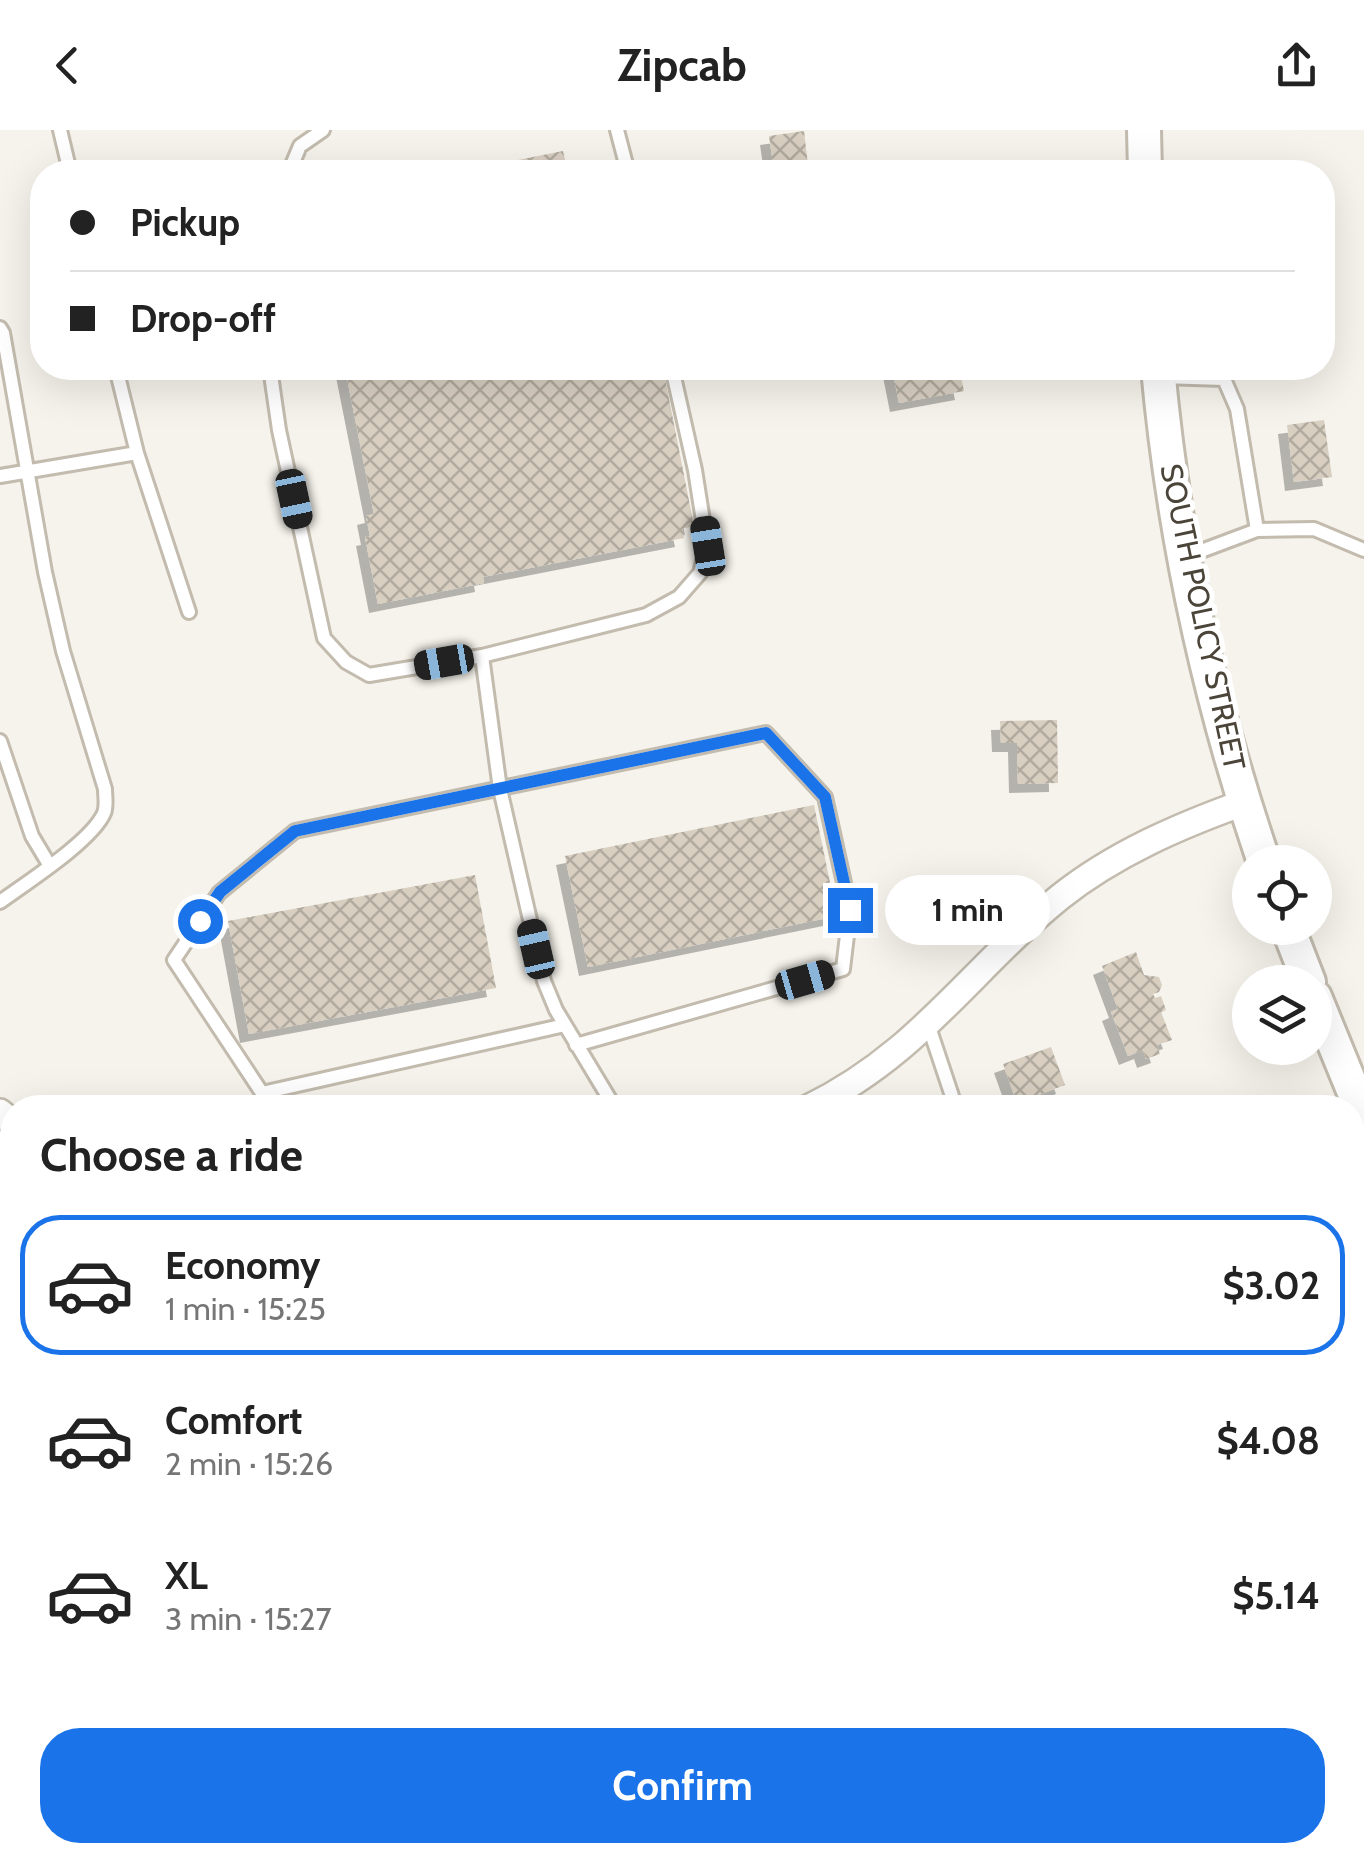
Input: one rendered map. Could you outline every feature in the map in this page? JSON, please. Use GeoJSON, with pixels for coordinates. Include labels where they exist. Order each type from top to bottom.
{"type":"FeatureCollection","features":[{"type":"Feature","properties":{"kind":"street"},"geometry":{"type":"LineString","coordinates":[[1144,130],[1145,160]]}},
{"type":"Feature","properties":{"kind":"street","name":"SOUTH POLICY STREET"},"geometry":{"type":"LineString","coordinates":[[1159,380],[1185,557],[1244,803],[1258,845]]}},
{"type":"Feature","properties":{"kind":"street"},"geometry":{"type":"LineString","coordinates":[[831,1095],[870,1073],[928,1024],[1033,920],[1089,876],[1192,822],[1244,803]]}},
{"type":"Feature","properties":{"kind":"street"},"geometry":{"type":"LineString","coordinates":[[1332,1038],[1355,1095]]}},
{"type":"Feature","properties":{"kind":"lane"},"geometry":{"type":"LineString","coordinates":[[60,130],[67,160]]}},
{"type":"Feature","properties":{"kind":"lane"},"geometry":{"type":"LineString","coordinates":[[294,160],[300,146],[323,130]]}},
{"type":"Feature","properties":{"kind":"lane"},"geometry":{"type":"LineString","coordinates":[[617,130],[625,160]]}},
{"type":"Feature","properties":{"kind":"lane"},"geometry":{"type":"LineString","coordinates":[[0,328],[63,651],[105,789],[106,810],[96,825],[50,866],[0,902]]}},
{"type":"Feature","properties":{"kind":"lane"},"geometry":{"type":"LineString","coordinates":[[119,380],[136,454],[189,612]]}},
{"type":"Feature","properties":{"kind":"lane"},"geometry":{"type":"LineString","coordinates":[[272,380],[324,638],[346,662],[369,675],[482,656],[646,616],[679,597],[700,573],[708,546],[675,380]]}},
{"type":"Feature","properties":{"kind":"lane"},"geometry":{"type":"LineString","coordinates":[[1224,380],[1238,408],[1257,530]]}},
{"type":"Feature","properties":{"kind":"lane"},"geometry":{"type":"LineString","coordinates":[[0,476],[136,454]]}},
{"type":"Feature","properties":{"kind":"lane"},"geometry":{"type":"LineString","coordinates":[[1185,557],[1257,530],[1314,529],[1364,550]]}},
{"type":"Feature","properties":{"kind":"lane"},"geometry":{"type":"LineString","coordinates":[[482,656],[500,789],[544,981],[564,1025],[607,1095]]}},
{"type":"Feature","properties":{"kind":"lane"},"geometry":{"type":"LineString","coordinates":[[564,1025],[262,1093],[174,960],[220,892],[295,831],[766,733],[825,797],[850,910],[843,970],[576,1045]]}},
{"type":"Feature","properties":{"kind":"lane"},"geometry":{"type":"LineString","coordinates":[[0,741],[32,836],[50,866]]}},
{"type":"Feature","properties":{"kind":"lane"},"geometry":{"type":"LineString","coordinates":[[928,1024],[952,1095]]}},
{"type":"Feature","properties":{"kind":"building"},"geometry":{"type":"Polygon","coordinates":[[[804,131],[807,160],[773,160],[769,136],[804,131]]]}},
{"type":"Feature","properties":{"kind":"building"},"geometry":{"type":"Polygon","coordinates":[[[563,151],[565,160],[518,160],[563,151]]]}},
{"type":"Feature","properties":{"kind":"building"},"geometry":{"type":"Polygon","coordinates":[[[347,380],[665,380],[694,526],[682,529],[684,538],[483,577],[484,583],[378,604],[365,537],[370,536],[366,516],[374,514],[347,380]]]}},
{"type":"Feature","properties":{"kind":"building"},"geometry":{"type":"Polygon","coordinates":[[[894,380],[962,380],[964,391],[899,403],[894,380]]]}},
{"type":"Feature","properties":{"kind":"building"},"geometry":{"type":"Polygon","coordinates":[[[1324,420],[1332,477],[1294,482],[1287,425],[1324,420]]]}},
{"type":"Feature","properties":{"kind":"building"},"geometry":{"type":"Polygon","coordinates":[[[1057,720],[1058,783],[1018,784],[1017,743],[1001,743],[1000,721],[1057,720]]]}},
{"type":"Feature","properties":{"kind":"building"},"geometry":{"type":"Polygon","coordinates":[[[814,805],[837,916],[588,967],[565,856],[814,805]]]}},
{"type":"Feature","properties":{"kind":"building"},"geometry":{"type":"Polygon","coordinates":[[[475,875],[496,988],[249,1034],[228,921],[475,875]]]}},
{"type":"Feature","properties":{"kind":"building"},"geometry":{"type":"Polygon","coordinates":[[[1136,952],[1144,975],[1159,977],[1162,985],[1153,994],[1155,998],[1161,996],[1166,1010],[1161,1012],[1172,1040],[1157,1045],[1160,1054],[1146,1059],[1143,1050],[1128,1056],[1111,1012],[1118,1009],[1102,966],[1136,952]]]}},
{"type":"Feature","properties":{"kind":"building"},"geometry":{"type":"Polygon","coordinates":[[[1051,1047],[1065,1085],[1038,1095],[1014,1095],[1003,1064],[1051,1047]]]}},
{"type":"Feature","properties":{"kind":"route"},"geometry":{"type":"LineString","coordinates":[[200,921],[220,892],[295,831],[766,733],[825,797],[850,910]]}}]}
